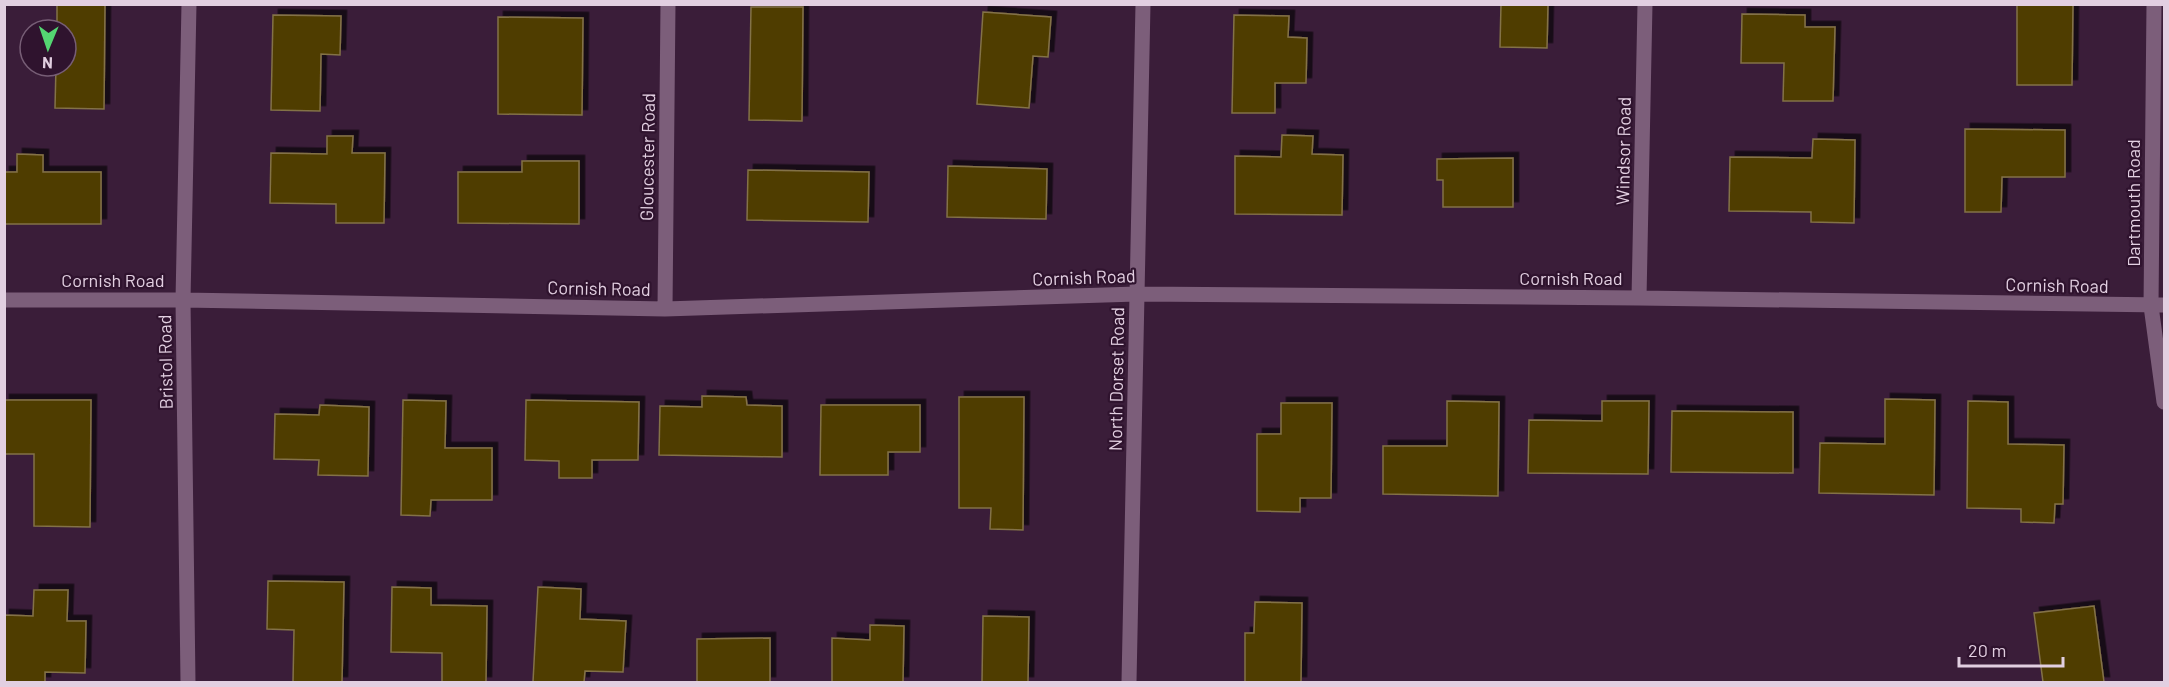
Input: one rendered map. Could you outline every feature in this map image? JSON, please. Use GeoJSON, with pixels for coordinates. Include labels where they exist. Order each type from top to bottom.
{"type":"FeatureCollection","features":[{"type":"Feature","properties":{"kind":"street","name":"Bristol Road"},"geometry":{"type":"LineString","coordinates":[[188,682],[183,300],[189,4]]}},
{"type":"Feature","properties":{"kind":"street","name":"Gloucester Road"},"geometry":{"type":"LineString","coordinates":[[665,309],[668,4]]}},
{"type":"Feature","properties":{"kind":"street","name":"North Dorset Road"},"geometry":{"type":"LineString","coordinates":[[1129,682],[1143,4]]}},
{"type":"Feature","properties":{"kind":"street","name":"Windsor Road"},"geometry":{"type":"LineString","coordinates":[[1639,298],[1645,4]]}},
{"type":"Feature","properties":{"kind":"street","name":"Dartmouth Road"},"geometry":{"type":"LineString","coordinates":[[2154,4],[2158,306],[2164,402]]}},
{"type":"Feature","properties":{"kind":"street","name":"Cornish Road"},"geometry":{"type":"LineString","coordinates":[[4,300],[183,300],[665,309],[1137,294],[1639,298],[2158,306]]}},
{"type":"Feature","properties":{"kind":"building"},"geometry":{"type":"Polygon","coordinates":[[[57,4],[105,4],[104,109],[55,108],[56,78],[78,78],[78,18],[57,18],[57,4]]]}},
{"type":"Feature","properties":{"kind":"building"},"geometry":{"type":"Polygon","coordinates":[[[1501,4],[1548,4],[1547,48],[1500,47],[1501,4]]]}},
{"type":"Feature","properties":{"kind":"building"},"geometry":{"type":"Polygon","coordinates":[[[2017,4],[2073,4],[2072,85],[2017,85],[2017,4]]]}},
{"type":"Feature","properties":{"kind":"building"},"geometry":{"type":"Polygon","coordinates":[[[751,7],[803,7],[802,121],[749,120],[751,7]]]}},
{"type":"Feature","properties":{"kind":"building"},"geometry":{"type":"Polygon","coordinates":[[[983,12],[1051,17],[1048,57],[1033,56],[1029,108],[977,104],[983,12]]]}},
{"type":"Feature","properties":{"kind":"building"},"geometry":{"type":"Polygon","coordinates":[[[1742,14],[1805,15],[1805,27],[1835,27],[1833,101],[1783,101],[1784,63],[1741,63],[1742,14]]]}},
{"type":"Feature","properties":{"kind":"building"},"geometry":{"type":"Polygon","coordinates":[[[273,15],[341,16],[340,55],[321,54],[320,111],[271,110],[273,15]]]}},
{"type":"Feature","properties":{"kind":"building"},"geometry":{"type":"Polygon","coordinates":[[[1234,15],[1289,16],[1288,37],[1307,38],[1306,83],[1275,83],[1275,113],[1232,113],[1234,15]]]}},
{"type":"Feature","properties":{"kind":"building"},"geometry":{"type":"Polygon","coordinates":[[[498,17],[583,18],[582,115],[498,114],[498,17]]]}},
{"type":"Feature","properties":{"kind":"building"},"geometry":{"type":"Polygon","coordinates":[[[1965,129],[2065,130],[2065,177],[2002,177],[2001,212],[1965,212],[1965,129]]]}},
{"type":"Feature","properties":{"kind":"building"},"geometry":{"type":"Polygon","coordinates":[[[1282,135],[1313,136],[1312,154],[1343,155],[1342,215],[1235,214],[1235,156],[1281,157],[1282,135]]]}},
{"type":"Feature","properties":{"kind":"building"},"geometry":{"type":"Polygon","coordinates":[[[327,136],[353,136],[352,153],[385,153],[384,223],[336,223],[336,204],[270,203],[271,153],[327,154],[327,136]]]}},
{"type":"Feature","properties":{"kind":"building"},"geometry":{"type":"Polygon","coordinates":[[[1813,139],[1855,140],[1854,223],[1811,222],[1811,212],[1729,211],[1730,157],[1812,158],[1813,139]]]}},
{"type":"Feature","properties":{"kind":"building"},"geometry":{"type":"Polygon","coordinates":[[[17,154],[43,155],[43,172],[101,172],[101,224],[4,224],[4,172],[17,172],[17,154]]]}},
{"type":"Feature","properties":{"kind":"building"},"geometry":{"type":"Polygon","coordinates":[[[1513,158],[1513,207],[1443,207],[1443,180],[1437,180],[1437,159],[1513,158]]]}},
{"type":"Feature","properties":{"kind":"building"},"geometry":{"type":"Polygon","coordinates":[[[522,161],[579,161],[579,224],[458,223],[458,172],[522,172],[522,161]]]}},
{"type":"Feature","properties":{"kind":"building"},"geometry":{"type":"Polygon","coordinates":[[[948,166],[1047,169],[1046,219],[947,217],[948,166]]]}},
{"type":"Feature","properties":{"kind":"building"},"geometry":{"type":"Polygon","coordinates":[[[748,170],[869,172],[868,222],[747,220],[748,170]]]}},
{"type":"Feature","properties":{"kind":"building"},"geometry":{"type":"Polygon","coordinates":[[[702,396],[746,397],[747,405],[782,406],[782,457],[659,455],[660,406],[702,407],[702,396]]]}},
{"type":"Feature","properties":{"kind":"building"},"geometry":{"type":"Polygon","coordinates":[[[959,397],[1024,397],[1023,530],[990,529],[991,508],[959,508],[959,397]]]}},
{"type":"Feature","properties":{"kind":"building"},"geometry":{"type":"Polygon","coordinates":[[[1885,399],[1935,400],[1934,495],[1819,493],[1820,443],[1885,444],[1885,399]]]}},
{"type":"Feature","properties":{"kind":"building"},"geometry":{"type":"Polygon","coordinates":[[[4,400],[91,400],[90,527],[34,526],[34,454],[4,454],[4,400]]]}},
{"type":"Feature","properties":{"kind":"building"},"geometry":{"type":"Polygon","coordinates":[[[403,400],[446,401],[445,448],[492,448],[492,500],[431,500],[430,516],[401,515],[403,400]]]}},
{"type":"Feature","properties":{"kind":"building"},"geometry":{"type":"Polygon","coordinates":[[[526,400],[639,402],[638,460],[592,460],[592,478],[559,478],[559,461],[525,460],[526,400]]]}},
{"type":"Feature","properties":{"kind":"building"},"geometry":{"type":"Polygon","coordinates":[[[1447,401],[1499,402],[1498,496],[1383,494],[1383,446],[1447,446],[1447,401]]]}},
{"type":"Feature","properties":{"kind":"building"},"geometry":{"type":"Polygon","coordinates":[[[1602,401],[1649,401],[1648,474],[1528,473],[1529,420],[1602,421],[1602,401]]]}},
{"type":"Feature","properties":{"kind":"building"},"geometry":{"type":"Polygon","coordinates":[[[1968,401],[2008,402],[2008,444],[2064,445],[2063,504],[2055,504],[2054,523],[2021,522],[2021,509],[1967,508],[1968,401]]]}},
{"type":"Feature","properties":{"kind":"building"},"geometry":{"type":"Polygon","coordinates":[[[1281,403],[1332,403],[1331,498],[1300,498],[1300,512],[1257,511],[1257,434],[1281,434],[1281,403]]]}},
{"type":"Feature","properties":{"kind":"building"},"geometry":{"type":"Polygon","coordinates":[[[320,405],[369,407],[368,476],[318,475],[319,460],[274,459],[275,414],[319,415],[320,405]]]}},
{"type":"Feature","properties":{"kind":"building"},"geometry":{"type":"Polygon","coordinates":[[[821,405],[920,405],[920,452],[888,452],[888,475],[820,475],[821,405]]]}},
{"type":"Feature","properties":{"kind":"building"},"geometry":{"type":"Polygon","coordinates":[[[1672,411],[1793,412],[1793,473],[1671,472],[1672,411]]]}},
{"type":"Feature","properties":{"kind":"building"},"geometry":{"type":"Polygon","coordinates":[[[268,581],[344,582],[342,682],[293,682],[294,630],[267,629],[268,581]]]}},
{"type":"Feature","properties":{"kind":"building"},"geometry":{"type":"Polygon","coordinates":[[[392,587],[431,588],[431,605],[487,606],[486,682],[442,682],[442,653],[391,652],[392,587]]]}},
{"type":"Feature","properties":{"kind":"building"},"geometry":{"type":"Polygon","coordinates":[[[538,587],[581,589],[580,619],[626,621],[623,672],[585,671],[584,682],[533,682],[538,587]]]}},
{"type":"Feature","properties":{"kind":"building"},"geometry":{"type":"Polygon","coordinates":[[[34,590],[68,590],[67,621],[86,621],[85,673],[45,672],[45,682],[4,682],[4,615],[33,616],[34,590]]]}},
{"type":"Feature","properties":{"kind":"building"},"geometry":{"type":"Polygon","coordinates":[[[1255,602],[1302,603],[1301,682],[1245,682],[1245,633],[1254,633],[1255,602]]]}},
{"type":"Feature","properties":{"kind":"building"},"geometry":{"type":"Polygon","coordinates":[[[2094,606],[2104,682],[2043,682],[2034,613],[2094,606]]]}},
{"type":"Feature","properties":{"kind":"building"},"geometry":{"type":"Polygon","coordinates":[[[983,616],[1029,617],[1028,682],[982,682],[983,616]]]}},
{"type":"Feature","properties":{"kind":"building"},"geometry":{"type":"Polygon","coordinates":[[[870,625],[904,626],[903,682],[832,682],[832,638],[870,640],[870,625]]]}},
{"type":"Feature","properties":{"kind":"building"},"geometry":{"type":"Polygon","coordinates":[[[770,638],[770,682],[697,682],[697,639],[770,638]]]}}]}
